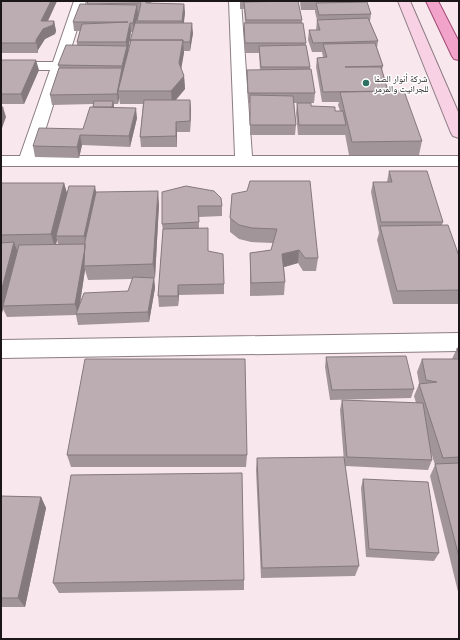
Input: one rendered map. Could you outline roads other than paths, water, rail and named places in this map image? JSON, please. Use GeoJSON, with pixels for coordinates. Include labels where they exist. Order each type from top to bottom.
{"type":"FeatureCollection","features":[{"type":"Feature","properties":{"kind":"main road"},"geometry":{"type":"LineString","coordinates":[[404,1],[459,133]]}},
{"type":"Feature","properties":{"kind":"main road"},"geometry":{"type":"LineString","coordinates":[[432,1],[459,56]]}},
{"type":"Feature","properties":{"kind":"street"},"geometry":{"type":"LineString","coordinates":[[27,161],[80,1]]}},
{"type":"Feature","properties":{"kind":"street"},"geometry":{"type":"LineString","coordinates":[[235,1],[244,160]]}},
{"type":"Feature","properties":{"kind":"street"},"geometry":{"type":"LineString","coordinates":[[1,66],[59,66]]}},
{"type":"Feature","properties":{"kind":"street"},"geometry":{"type":"LineString","coordinates":[[1,161],[459,161]]}},
{"type":"Feature","properties":{"kind":"street"},"geometry":{"type":"LineString","coordinates":[[1,349],[459,342]]}},
{"type":"Feature","properties":{"kind":"place","name":"شركة أنوار الصفا للجرانيت والمرمر"},"geometry":{"type":"Point","coordinates":[366,83]}}]}
